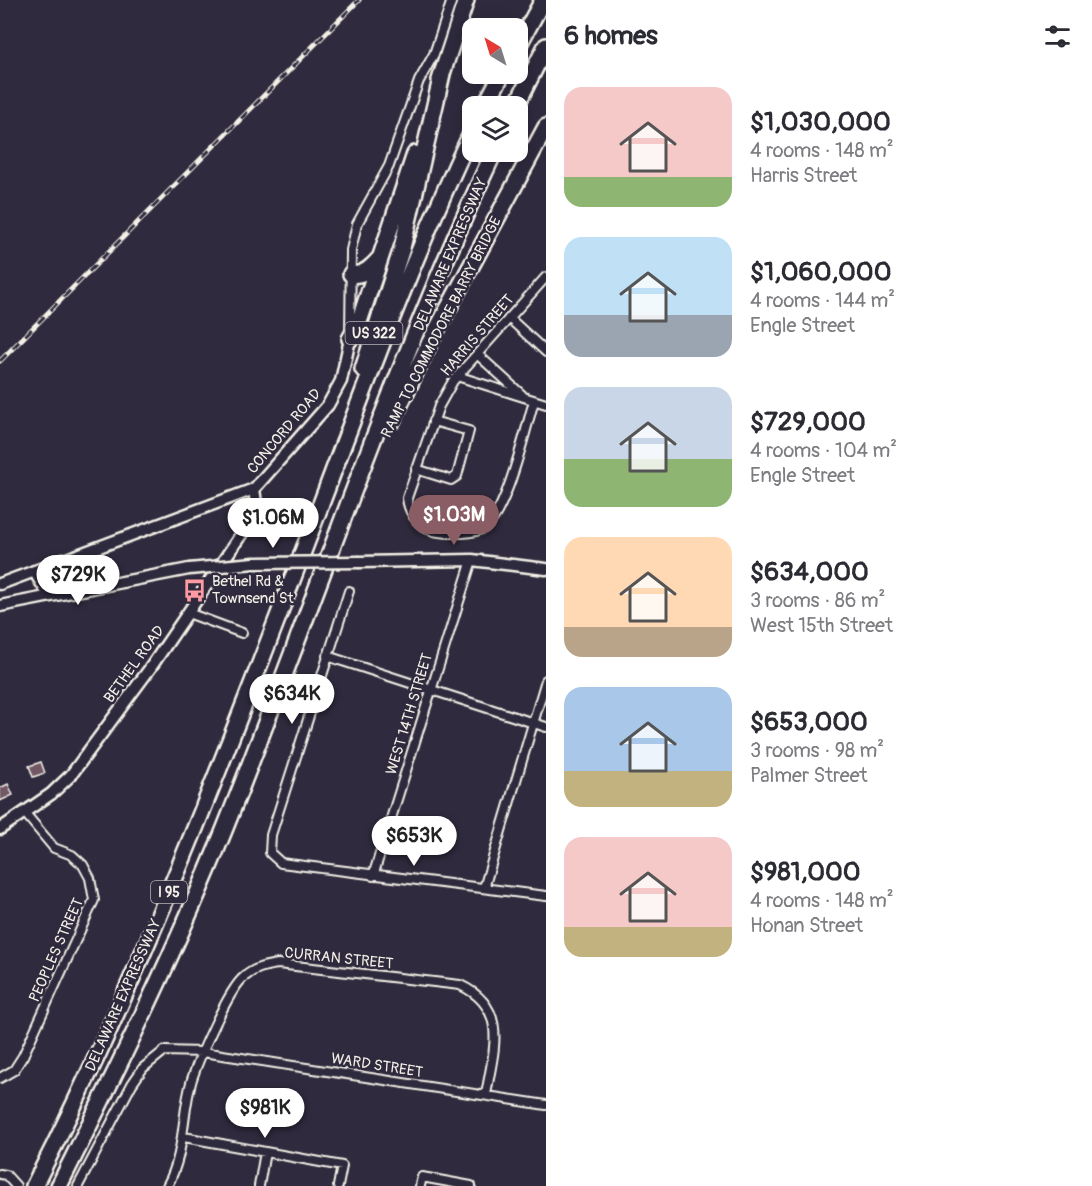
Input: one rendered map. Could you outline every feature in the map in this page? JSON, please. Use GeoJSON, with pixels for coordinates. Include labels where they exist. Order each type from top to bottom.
{"type":"FeatureCollection","features":[{"type":"Feature","properties":{"kind":"highway","name":"US 322"},"geometry":{"type":"LineString","coordinates":[[288,591],[318,490],[357,388],[402,248],[443,70],[466,0]]}},
{"type":"Feature","properties":{"kind":"highway"},"geometry":{"type":"LineString","coordinates":[[524,18],[532,0]]}},
{"type":"Feature","properties":{"kind":"highway"},"geometry":{"type":"LineString","coordinates":[[528,28],[543,0]]}},
{"type":"Feature","properties":{"kind":"highway"},"geometry":{"type":"LineString","coordinates":[[521,96],[546,46]]}},
{"type":"Feature","properties":{"kind":"highway"},"geometry":{"type":"LineString","coordinates":[[350,339],[358,325],[443,70]]}},
{"type":"Feature","properties":{"kind":"highway","name":"RAMP TO COMMODORE BARRY BRIDGE"},"geometry":{"type":"LineString","coordinates":[[340,530],[429,344],[546,126]]}},
{"type":"Feature","properties":{"kind":"highway","name":"DELAWARE EXPRESSWAY"},"geometry":{"type":"LineString","coordinates":[[34,1186],[109,1029],[183,859],[409,277],[462,155]]}},
{"type":"Feature","properties":{"kind":"highway","name":"DELAWARE EXPRESSWAY"},"geometry":{"type":"LineString","coordinates":[[59,1186],[149,1002],[204,878],[414,338],[490,162]]}},
{"type":"Feature","properties":{"kind":"highway"},"geometry":{"type":"LineString","coordinates":[[351,274],[357,275],[369,269],[380,258]]}},
{"type":"Feature","properties":{"kind":"street","name":"CONCORD ROAD"},"geometry":{"type":"LineString","coordinates":[[0,585],[63,559],[254,489],[316,419],[335,393],[344,372],[350,339],[353,237],[357,224],[389,166],[419,81],[434,54],[452,0]]}},
{"type":"Feature","properties":{"kind":"street","name":"HARRIS STREET"},"geometry":{"type":"LineString","coordinates":[[534,401],[501,507],[486,527],[474,531],[442,532],[420,525],[410,510],[407,498],[433,421],[457,376],[545,281]]}},
{"type":"Feature","properties":{"kind":"street"},"geometry":{"type":"LineString","coordinates":[[509,318],[546,352]]}},
{"type":"Feature","properties":{"kind":"street"},"geometry":{"type":"LineString","coordinates":[[477,354],[525,397]]}},
{"type":"Feature","properties":{"kind":"street"},"geometry":{"type":"LineString","coordinates":[[457,376],[546,404]]}},
{"type":"Feature","properties":{"kind":"street"},"geometry":{"type":"LineString","coordinates":[[416,469],[451,480],[457,476],[469,431],[433,421]]}},
{"type":"Feature","properties":{"kind":"street","name":"BETHEL ROAD"},"geometry":{"type":"LineString","coordinates":[[0,829],[51,794],[71,776],[188,614],[197,595],[251,520],[256,503],[254,489]]}},
{"type":"Feature","properties":{"kind":"street"},"geometry":{"type":"LineString","coordinates":[[63,559],[72,577],[92,588]]}},
{"type":"Feature","properties":{"kind":"street"},"geometry":{"type":"LineString","coordinates":[[0,606],[189,569],[254,563],[472,560],[546,569]]}},
{"type":"Feature","properties":{"kind":"street","name":"WEST 14TH STREET"},"geometry":{"type":"LineString","coordinates":[[373,876],[472,560]]}},
{"type":"Feature","properties":{"kind":"street"},"geometry":{"type":"LineString","coordinates":[[34,571],[45,589],[59,595]]}},
{"type":"Feature","properties":{"kind":"street"},"geometry":{"type":"LineString","coordinates":[[349,591],[271,835],[269,849],[273,857],[281,863],[546,896]]}},
{"type":"Feature","properties":{"kind":"street"},"geometry":{"type":"LineString","coordinates":[[188,614],[242,633]]}},
{"type":"Feature","properties":{"kind":"street"},"geometry":{"type":"LineString","coordinates":[[327,656],[546,727]]}},
{"type":"Feature","properties":{"kind":"street"},"geometry":{"type":"LineString","coordinates":[[484,888],[546,680]]}},
{"type":"Feature","properties":{"kind":"street","name":"PEOPLES STREET"},"geometry":{"type":"LineString","coordinates":[[0,1078],[14,1070],[23,1056],[94,900],[90,878],[83,865],[72,855],[54,848],[24,812]]}},
{"type":"Feature","properties":{"kind":"street","name":"CURRAN STREET"},"geometry":{"type":"LineString","coordinates":[[167,1186],[174,1173],[184,1137],[192,1080],[203,1052],[242,978],[259,967],[278,964],[460,985],[476,992],[487,1004],[494,1018],[495,1037],[486,1095]]}},
{"type":"Feature","properties":{"kind":"street","name":"WARD STREET"},"geometry":{"type":"LineString","coordinates":[[78,1186],[132,1084],[143,1068],[164,1051],[203,1052],[546,1105]]}},
{"type":"Feature","properties":{"kind":"street"},"geometry":{"type":"LineString","coordinates":[[184,1137],[342,1166],[338,1186]]}},
{"type":"Feature","properties":{"kind":"street"},"geometry":{"type":"LineString","coordinates":[[259,1186],[265,1152]]}},
{"type":"Feature","properties":{"kind":"street"},"geometry":{"type":"LineString","coordinates":[[0,1174],[6,1175],[16,1186]]}},
{"type":"Feature","properties":{"kind":"street"},"geometry":{"type":"LineString","coordinates":[[421,1182],[471,1186]]}},
{"type":"Feature","properties":{"kind":"building"},"geometry":{"type":"Polygon","coordinates":[[[41,762],[45,773],[33,777],[29,766],[41,762]]]}},
{"type":"Feature","properties":{"kind":"building"},"geometry":{"type":"Polygon","coordinates":[[[8,784],[13,795],[0,801],[0,788],[8,784]]]}},
{"type":"Feature","properties":{"kind":"railway"},"geometry":{"type":"LineString","coordinates":[[0,361],[359,0]]}},
{"type":"Feature","properties":{"kind":"place","name":"Bethel Rd & Townsend St"},"geometry":{"type":"Point","coordinates":[194,590]}}]}
